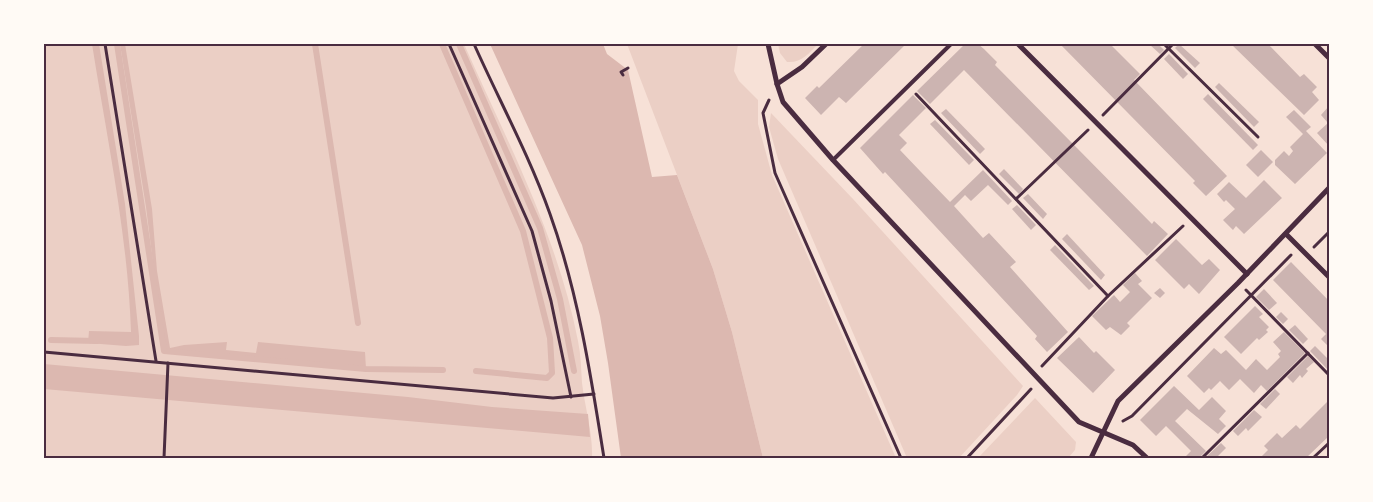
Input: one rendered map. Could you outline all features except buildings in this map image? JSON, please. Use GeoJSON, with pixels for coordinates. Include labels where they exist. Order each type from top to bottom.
{"type":"FeatureCollection","features":[{"type":"Feature","properties":{"kind":"street"},"geometry":{"type":"LineString","coordinates":[[768,44],[783,102],[833,160],[1079,422],[1133,445],[1147,458]]}},
{"type":"Feature","properties":{"kind":"street"},"geometry":{"type":"LineString","coordinates":[[777,84],[802,67],[826,44]]}},
{"type":"Feature","properties":{"kind":"street"},"geometry":{"type":"LineString","coordinates":[[1018,44],[1247,274]]}},
{"type":"Feature","properties":{"kind":"street"},"geometry":{"type":"LineString","coordinates":[[1315,44],[1329,58]]}},
{"type":"Feature","properties":{"kind":"street"},"geometry":{"type":"LineString","coordinates":[[1091,458],[1118,401],[1247,274],[1329,188]]}},
{"type":"Feature","properties":{"kind":"street"},"geometry":{"type":"LineString","coordinates":[[1286,234],[1329,277]]}},
{"type":"Feature","properties":{"kind":"lane"},"geometry":{"type":"LineString","coordinates":[[833,160],[951,44]]}},
{"type":"Feature","properties":{"kind":"path"},"geometry":{"type":"LineString","coordinates":[[105,44],[156,362]]}},
{"type":"Feature","properties":{"kind":"path"},"geometry":{"type":"LineString","coordinates":[[449,44],[532,231],[551,301],[571,397]]}},
{"type":"Feature","properties":{"kind":"path"},"geometry":{"type":"LineString","coordinates":[[474,44],[524,151],[550,214],[568,271],[594,394],[604,458]]}},
{"type":"Feature","properties":{"kind":"path"},"geometry":{"type":"LineString","coordinates":[[1164,44],[1258,137]]}},
{"type":"Feature","properties":{"kind":"path"},"geometry":{"type":"LineString","coordinates":[[1016,199],[1173,44]]}},
{"type":"Feature","properties":{"kind":"path"},"geometry":{"type":"LineString","coordinates":[[623,75],[621,72],[628,68]]}},
{"type":"Feature","properties":{"kind":"path"},"geometry":{"type":"LineString","coordinates":[[777,84],[763,113],[775,173],[901,458]]}},
{"type":"Feature","properties":{"kind":"path"},"geometry":{"type":"LineString","coordinates":[[908,86],[1108,296]]}},
{"type":"Feature","properties":{"kind":"path"},"geometry":{"type":"LineString","coordinates":[[1034,374],[1108,296],[1192,217]]}},
{"type":"Feature","properties":{"kind":"path"},"geometry":{"type":"LineString","coordinates":[[1103,432],[1132,416],[1291,255],[1306,254],[1329,232]]}},
{"type":"Feature","properties":{"kind":"path"},"geometry":{"type":"LineString","coordinates":[[1238,283],[1329,374]]}},
{"type":"Feature","properties":{"kind":"path"},"geometry":{"type":"LineString","coordinates":[[44,352],[553,398],[594,394]]}},
{"type":"Feature","properties":{"kind":"path"},"geometry":{"type":"LineString","coordinates":[[1202,458],[1308,353]]}},
{"type":"Feature","properties":{"kind":"path"},"geometry":{"type":"LineString","coordinates":[[164,458],[168,363]]}},
{"type":"Feature","properties":{"kind":"path"},"geometry":{"type":"LineString","coordinates":[[967,458],[1039,380]]}},
{"type":"Feature","properties":{"kind":"path"},"geometry":{"type":"LineString","coordinates":[[1313,458],[1329,443]]}},
{"type":"Feature","properties":{"kind":"shaded area"},"geometry":{"type":"Polygon","coordinates":[[[44,44],[464,44],[530,190],[558,264],[579,346],[592,458],[44,458],[44,44]]]}},
{"type":"Feature","properties":{"kind":"shaded area"},"geometry":{"type":"Polygon","coordinates":[[[92,44],[99,44],[125,204],[139,345],[126,346],[88,343],[89,331],[131,332],[126,260],[92,44]]]}},
{"type":"Feature","properties":{"kind":"shaded area"},"geometry":{"type":"Polygon","coordinates":[[[120,44],[125,44],[152,209],[157,271],[170,348],[184,345],[227,342],[226,350],[256,353],[258,342],[365,352],[366,369],[164,351],[146,207],[120,44]]]}},
{"type":"Feature","properties":{"kind":"shaded area"},"geometry":{"type":"Polygon","coordinates":[[[490,44],[603,44],[607,54],[628,70],[652,177],[677,175],[713,269],[732,332],[763,458],[621,458],[600,316],[582,245],[490,44]]]}},
{"type":"Feature","properties":{"kind":"shaded area"},"geometry":{"type":"Polygon","coordinates":[[[627,44],[738,44],[734,71],[739,81],[758,100],[758,124],[772,175],[896,458],[763,458],[732,332],[713,269],[627,44]]]}},
{"type":"Feature","properties":{"kind":"shaded area"},"geometry":{"type":"Polygon","coordinates":[[[778,44],[818,44],[801,59],[787,62],[780,53],[778,44]]]}},
{"type":"Feature","properties":{"kind":"shaded area"},"geometry":{"type":"Polygon","coordinates":[[[771,113],[853,199],[1023,386],[959,458],[907,458],[778,159],[769,127],[771,113]]]}},
{"type":"Feature","properties":{"kind":"shaded area"},"geometry":{"type":"Polygon","coordinates":[[[44,364],[408,397],[492,407],[588,414],[590,437],[44,389],[44,364]]]}},
{"type":"Feature","properties":{"kind":"shaded area"},"geometry":{"type":"Polygon","coordinates":[[[1035,398],[1076,442],[1075,450],[1068,458],[978,458],[1035,398]]]}},
{"type":"Feature","properties":{"kind":"waterway"},"geometry":{"type":"LineString","coordinates":[[117,44],[164,351],[366,369],[443,370]]}},
{"type":"Feature","properties":{"kind":"waterway"},"geometry":{"type":"LineString","coordinates":[[315,44],[358,323]]}},
{"type":"Feature","properties":{"kind":"waterway"},"geometry":{"type":"LineString","coordinates":[[442,44],[523,231],[550,338],[552,373],[547,378],[476,371]]}},
{"type":"Feature","properties":{"kind":"waterway"},"geometry":{"type":"LineString","coordinates":[[459,44],[540,228],[560,299],[574,371]]}},
{"type":"Feature","properties":{"kind":"waterway"},"geometry":{"type":"LineString","coordinates":[[51,340],[97,341]]}}]}
